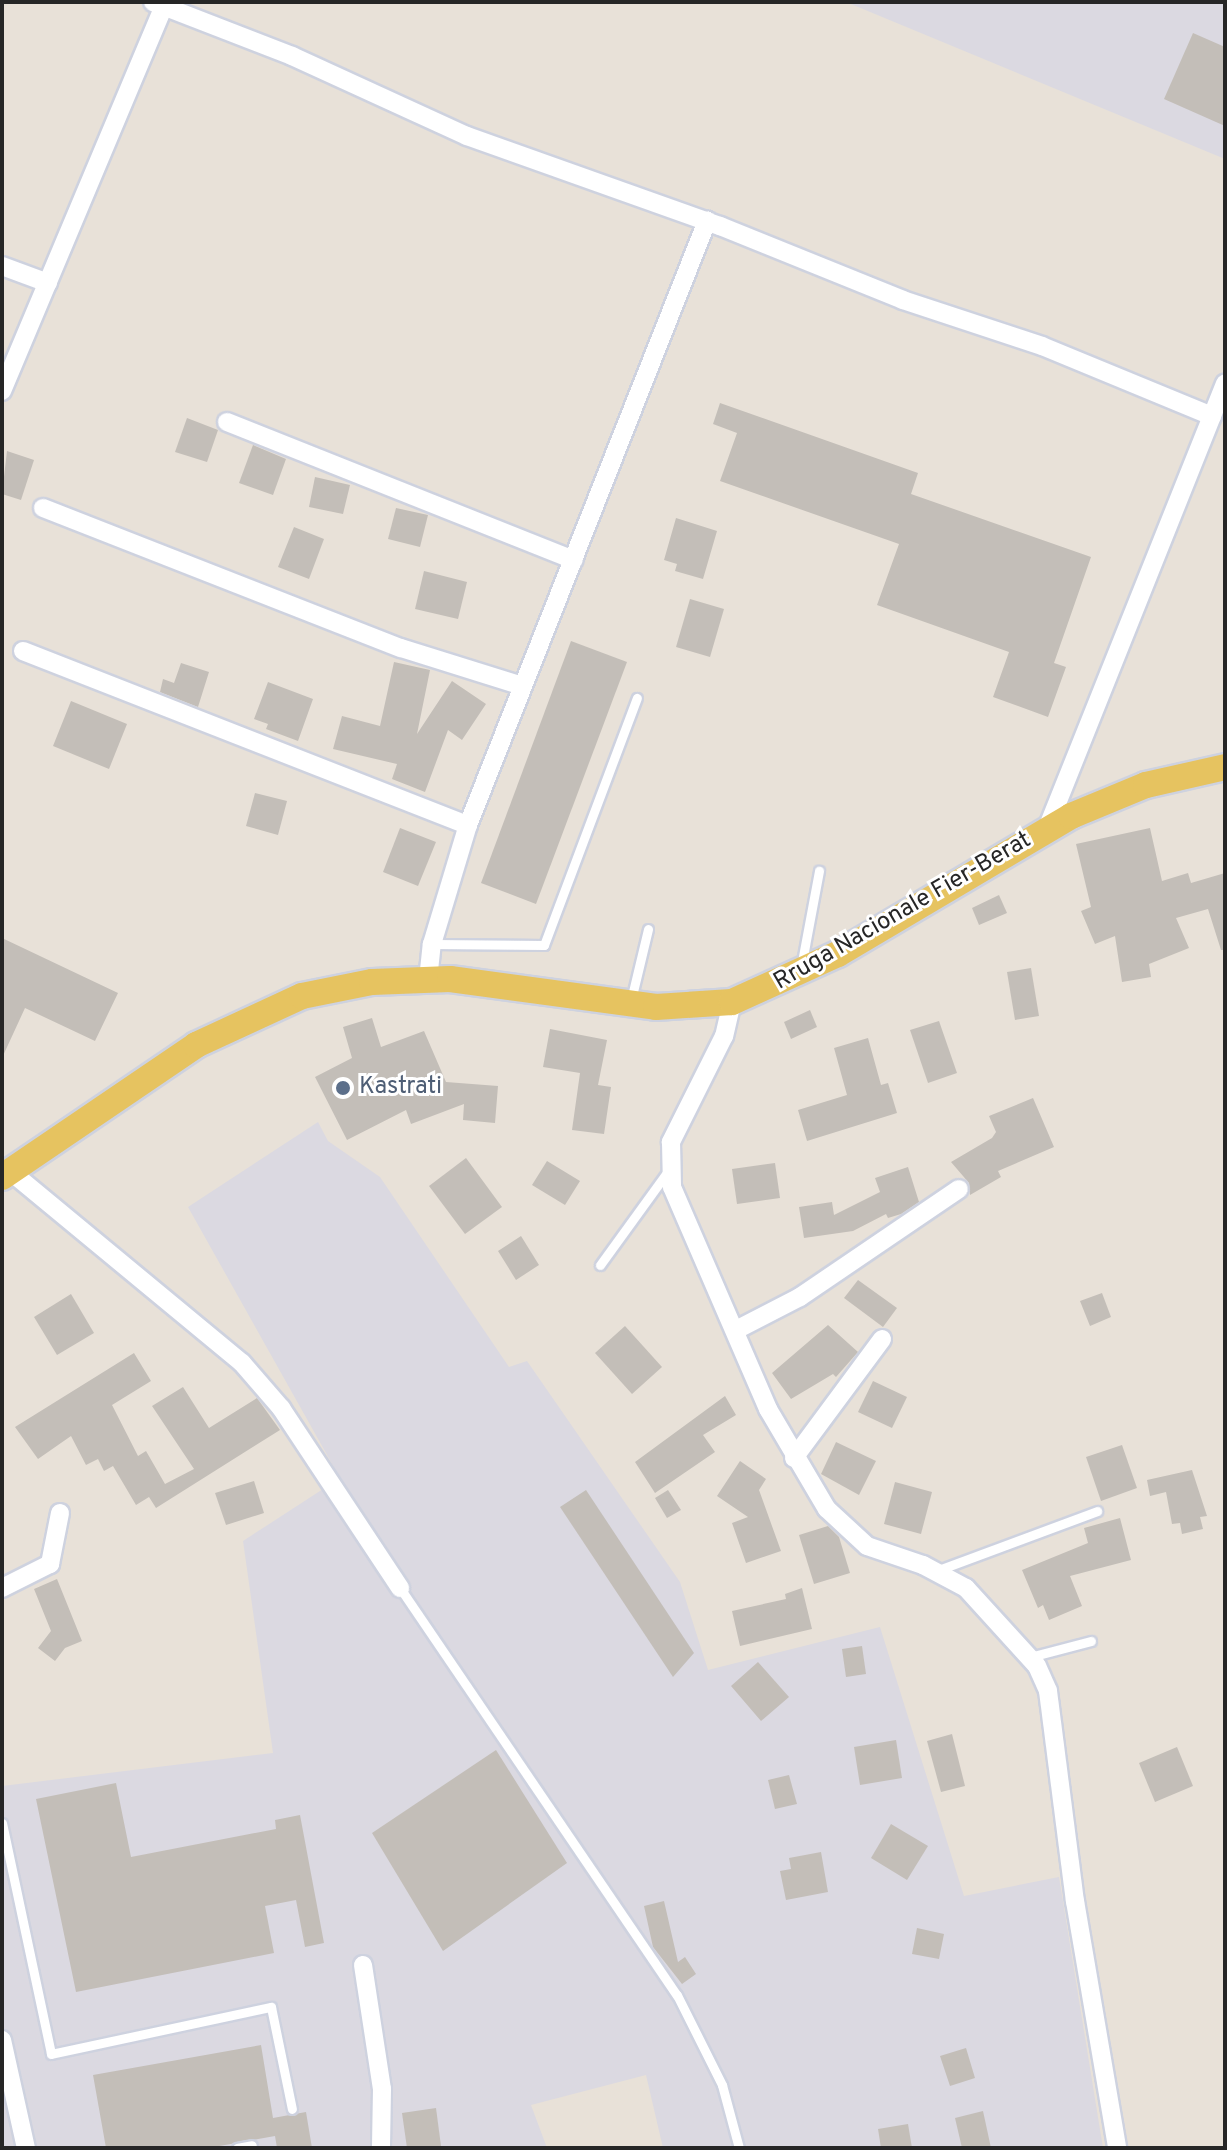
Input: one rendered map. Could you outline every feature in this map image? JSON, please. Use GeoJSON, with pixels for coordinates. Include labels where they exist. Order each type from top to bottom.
{"type":"FeatureCollection","features":[{"type":"Feature","properties":{"kind":"main road","name":"Rruga Nacionale Fier-Berat"},"geometry":{"type":"LineString","coordinates":[[6,1174],[172,1059],[256,1013],[322,990],[428,980],[478,980],[682,1008],[732,1002],[800,975],[1046,831],[1122,794],[1225,767]]}},
{"type":"Feature","properties":{"kind":"street"},"geometry":{"type":"LineString","coordinates":[[2,391],[158,4],[292,56],[467,136],[707,221],[903,300],[1158,390],[1212,416]]}},
{"type":"Feature","properties":{"kind":"street"},"geometry":{"type":"LineString","coordinates":[[428,980],[432,944],[468,825],[707,221]]}},
{"type":"Feature","properties":{"kind":"street"},"geometry":{"type":"LineString","coordinates":[[2,266],[48,283]]}},
{"type":"Feature","properties":{"kind":"street"},"geometry":{"type":"LineString","coordinates":[[1046,831],[1225,384]]}},
{"type":"Feature","properties":{"kind":"street"},"geometry":{"type":"LineString","coordinates":[[227,422],[573,560]]}},
{"type":"Feature","properties":{"kind":"street"},"geometry":{"type":"LineString","coordinates":[[43,508],[401,648],[522,686]]}},
{"type":"Feature","properties":{"kind":"street"},"geometry":{"type":"LineString","coordinates":[[23,651],[468,825]]}},
{"type":"Feature","properties":{"kind":"street"},"geometry":{"type":"LineString","coordinates":[[732,1002],[724,1036],[676,1131],[668,1171],[683,1217],[794,1458],[827,1509],[867,1546],[936,1571],[992,1612],[1030,1657],[1048,1691],[1077,1915],[1117,2148]]}},
{"type":"Feature","properties":{"kind":"street"},"geometry":{"type":"LineString","coordinates":[[6,1174],[242,1363],[281,1408],[400,1588]]}},
{"type":"Feature","properties":{"kind":"street"},"geometry":{"type":"LineString","coordinates":[[736,1330],[800,1297],[959,1189]]}},
{"type":"Feature","properties":{"kind":"street"},"geometry":{"type":"LineString","coordinates":[[794,1458],[882,1339]]}},
{"type":"Feature","properties":{"kind":"street"},"geometry":{"type":"LineString","coordinates":[[2,1588],[50,1564],[60,1513]]}},
{"type":"Feature","properties":{"kind":"street"},"geometry":{"type":"LineString","coordinates":[[363,1965],[382,2089],[381,2148]]}},
{"type":"Feature","properties":{"kind":"street"},"geometry":{"type":"LineString","coordinates":[[2,2040],[26,2148]]}},
{"type":"Feature","properties":{"kind":"lane"},"geometry":{"type":"LineString","coordinates":[[432,944],[544,945],[637,698]]}},
{"type":"Feature","properties":{"kind":"lane"},"geometry":{"type":"LineString","coordinates":[[800,975],[819,871]]}},
{"type":"Feature","properties":{"kind":"lane"},"geometry":{"type":"LineString","coordinates":[[630,1003],[648,929]]}},
{"type":"Feature","properties":{"kind":"lane"},"geometry":{"type":"LineString","coordinates":[[600,1265],[668,1171]]}},
{"type":"Feature","properties":{"kind":"lane"},"geometry":{"type":"LineString","coordinates":[[936,1571],[1097,1511]]}},
{"type":"Feature","properties":{"kind":"lane"},"geometry":{"type":"LineString","coordinates":[[400,1588],[692,2021],[722,2085],[739,2148]]}},
{"type":"Feature","properties":{"kind":"lane"},"geometry":{"type":"LineString","coordinates":[[1030,1657],[1091,1641]]}},
{"type":"Feature","properties":{"kind":"lane"},"geometry":{"type":"LineString","coordinates":[[2,1823],[51,2054],[271,2007],[292,2109]]}},
{"type":"Feature","properties":{"kind":"lane"},"geometry":{"type":"LineString","coordinates":[[237,2148],[252,2145]]}},
{"type":"Feature","properties":{"kind":"shaded area"},"geometry":{"type":"Polygon","coordinates":[[[846,2],[1225,2],[1225,159],[846,2]]]}},
{"type":"Feature","properties":{"kind":"shaded area"},"geometry":{"type":"Polygon","coordinates":[[[318,1122],[328,1141],[380,1177],[509,1367],[527,1361],[680,1582],[708,1670],[880,1627],[964,1896],[1059,1877],[1103,2148],[663,2148],[646,2075],[531,2105],[547,2148],[2,2148],[2,1786],[273,1753],[243,1541],[340,1478],[188,1207],[318,1122]]]}},
{"type":"Feature","properties":{"kind":"building"},"geometry":{"type":"Polygon","coordinates":[[[1193,33],[1225,47],[1225,126],[1164,99],[1193,33]]]}},
{"type":"Feature","properties":{"kind":"building"},"geometry":{"type":"Polygon","coordinates":[[[720,403],[918,473],[911,494],[1091,557],[1054,663],[1066,667],[1048,717],[993,697],[1009,652],[877,605],[899,544],[720,481],[737,433],[713,424],[720,403]]]}},
{"type":"Feature","properties":{"kind":"building"},"geometry":{"type":"Polygon","coordinates":[[[187,418],[218,430],[207,462],[175,452],[187,418]]]}},
{"type":"Feature","properties":{"kind":"building"},"geometry":{"type":"Polygon","coordinates":[[[253,445],[286,459],[273,495],[239,483],[253,445]]]}},
{"type":"Feature","properties":{"kind":"building"},"geometry":{"type":"Polygon","coordinates":[[[7,451],[34,460],[21,500],[2,494],[7,451]]]}},
{"type":"Feature","properties":{"kind":"building"},"geometry":{"type":"Polygon","coordinates":[[[315,477],[350,485],[343,514],[309,507],[315,477]]]}},
{"type":"Feature","properties":{"kind":"building"},"geometry":{"type":"Polygon","coordinates":[[[396,508],[428,515],[420,547],[388,539],[396,508]]]}},
{"type":"Feature","properties":{"kind":"building"},"geometry":{"type":"Polygon","coordinates":[[[676,518],[717,531],[703,579],[675,571],[677,564],[664,560],[676,518]]]}},
{"type":"Feature","properties":{"kind":"building"},"geometry":{"type":"Polygon","coordinates":[[[294,527],[324,539],[309,579],[278,567],[294,527]]]}},
{"type":"Feature","properties":{"kind":"building"},"geometry":{"type":"Polygon","coordinates":[[[424,571],[467,582],[458,619],[415,609],[424,571]]]}},
{"type":"Feature","properties":{"kind":"building"},"geometry":{"type":"Polygon","coordinates":[[[690,599],[724,609],[710,657],[676,647],[690,599]]]}},
{"type":"Feature","properties":{"kind":"building"},"geometry":{"type":"Polygon","coordinates":[[[571,641],[627,662],[536,904],[481,883],[571,641]]]}},
{"type":"Feature","properties":{"kind":"building"},"geometry":{"type":"Polygon","coordinates":[[[394,662],[430,670],[417,734],[452,681],[486,704],[462,740],[448,730],[425,792],[392,779],[397,764],[333,749],[342,716],[380,726],[394,662]]]}},
{"type":"Feature","properties":{"kind":"building"},"geometry":{"type":"Polygon","coordinates":[[[181,663],[209,672],[198,707],[160,692],[163,679],[174,683],[181,663]]]}},
{"type":"Feature","properties":{"kind":"building"},"geometry":{"type":"Polygon","coordinates":[[[268,682],[313,699],[298,741],[266,729],[268,724],[254,719],[268,682]]]}},
{"type":"Feature","properties":{"kind":"building"},"geometry":{"type":"Polygon","coordinates":[[[71,701],[127,724],[109,769],[53,746],[71,701]]]}},
{"type":"Feature","properties":{"kind":"building"},"geometry":{"type":"Polygon","coordinates":[[[255,793],[287,801],[278,835],[246,826],[255,793]]]}},
{"type":"Feature","properties":{"kind":"building"},"geometry":{"type":"Polygon","coordinates":[[[400,828],[436,842],[418,886],[383,872],[400,828]]]}},
{"type":"Feature","properties":{"kind":"building"},"geometry":{"type":"Polygon","coordinates":[[[1150,828],[1162,881],[1188,873],[1191,883],[1225,873],[1225,950],[1221,950],[1208,909],[1176,918],[1189,948],[1149,964],[1151,977],[1122,982],[1115,936],[1095,944],[1081,911],[1091,907],[1076,844],[1150,828]]]}},
{"type":"Feature","properties":{"kind":"building"},"geometry":{"type":"Polygon","coordinates":[[[999,895],[1007,913],[979,925],[972,908],[999,895]]]}},
{"type":"Feature","properties":{"kind":"building"},"geometry":{"type":"Polygon","coordinates":[[[2,938],[118,993],[95,1041],[25,1008],[2,1058],[2,938]]]}},
{"type":"Feature","properties":{"kind":"building"},"geometry":{"type":"Polygon","coordinates":[[[1031,968],[1039,1016],[1015,1020],[1007,972],[1031,968]]]}},
{"type":"Feature","properties":{"kind":"building"},"geometry":{"type":"Polygon","coordinates":[[[810,1010],[817,1027],[791,1039],[784,1022],[810,1010]]]}},
{"type":"Feature","properties":{"kind":"building"},"geometry":{"type":"Polygon","coordinates":[[[372,1018],[381,1047],[424,1031],[446,1082],[498,1086],[495,1123],[463,1120],[464,1104],[411,1124],[406,1110],[347,1140],[315,1077],[352,1058],[343,1027],[372,1018]]]}},
{"type":"Feature","properties":{"kind":"building"},"geometry":{"type":"Polygon","coordinates":[[[939,1021],[957,1073],[928,1083],[910,1030],[939,1021]]]}},
{"type":"Feature","properties":{"kind":"building"},"geometry":{"type":"Polygon","coordinates":[[[550,1029],[607,1040],[598,1085],[611,1087],[604,1134],[572,1130],[580,1073],[543,1067],[550,1029]]]}},
{"type":"Feature","properties":{"kind":"building"},"geometry":{"type":"Polygon","coordinates":[[[868,1038],[881,1085],[888,1083],[897,1113],[807,1141],[798,1110],[847,1095],[834,1048],[868,1038]]]}},
{"type":"Feature","properties":{"kind":"building"},"geometry":{"type":"Polygon","coordinates":[[[1033,1098],[1054,1147],[998,1171],[1001,1177],[970,1195],[969,1183],[951,1162],[992,1138],[996,1132],[989,1116],[1033,1098]]]}},
{"type":"Feature","properties":{"kind":"building"},"geometry":{"type":"Polygon","coordinates":[[[466,1158],[502,1207],[465,1234],[429,1186],[466,1158]]]}},
{"type":"Feature","properties":{"kind":"building"},"geometry":{"type":"Polygon","coordinates":[[[547,1161],[580,1181],[565,1205],[532,1185],[547,1161]]]}},
{"type":"Feature","properties":{"kind":"building"},"geometry":{"type":"Polygon","coordinates":[[[775,1163],[780,1198],[737,1204],[732,1169],[775,1163]]]}},
{"type":"Feature","properties":{"kind":"building"},"geometry":{"type":"Polygon","coordinates":[[[908,1167],[919,1202],[901,1214],[888,1218],[886,1214],[853,1231],[804,1238],[799,1207],[832,1202],[834,1215],[880,1192],[875,1178],[908,1167]]]}},
{"type":"Feature","properties":{"kind":"building"},"geometry":{"type":"Polygon","coordinates":[[[521,1236],[539,1265],[516,1280],[498,1251],[521,1236]]]}},
{"type":"Feature","properties":{"kind":"building"},"geometry":{"type":"Polygon","coordinates":[[[858,1280],[897,1308],[883,1327],[844,1298],[858,1280]]]}},
{"type":"Feature","properties":{"kind":"building"},"geometry":{"type":"Polygon","coordinates":[[[1102,1293],[1111,1317],[1090,1326],[1080,1301],[1102,1293]]]}},
{"type":"Feature","properties":{"kind":"building"},"geometry":{"type":"Polygon","coordinates":[[[71,1294],[94,1333],[57,1355],[34,1317],[71,1294]]]}},
{"type":"Feature","properties":{"kind":"building"},"geometry":{"type":"Polygon","coordinates":[[[828,1325],[858,1352],[836,1377],[833,1374],[791,1399],[772,1373],[828,1325]]]}},
{"type":"Feature","properties":{"kind":"building"},"geometry":{"type":"Polygon","coordinates":[[[625,1326],[662,1367],[632,1394],[595,1353],[625,1326]]]}},
{"type":"Feature","properties":{"kind":"building"},"geometry":{"type":"Polygon","coordinates":[[[134,1353],[151,1381],[112,1405],[138,1456],[146,1451],[165,1484],[194,1469],[152,1406],[183,1387],[209,1428],[257,1398],[280,1430],[156,1508],[149,1497],[136,1505],[113,1466],[104,1471],[98,1459],[86,1465],[71,1436],[38,1459],[15,1427],[134,1353]]]}},
{"type":"Feature","properties":{"kind":"building"},"geometry":{"type":"Polygon","coordinates":[[[873,1381],[907,1397],[892,1428],[858,1412],[873,1381]]]}},
{"type":"Feature","properties":{"kind":"building"},"geometry":{"type":"Polygon","coordinates":[[[725,1396],[736,1415],[703,1435],[715,1452],[655,1493],[635,1462],[725,1396]]]}},
{"type":"Feature","properties":{"kind":"building"},"geometry":{"type":"Polygon","coordinates":[[[836,1442],[876,1461],[859,1495],[821,1474],[836,1442]]]}},
{"type":"Feature","properties":{"kind":"building"},"geometry":{"type":"Polygon","coordinates":[[[1122,1445],[1137,1488],[1101,1501],[1086,1457],[1122,1445]]]}},
{"type":"Feature","properties":{"kind":"building"},"geometry":{"type":"Polygon","coordinates":[[[740,1461],[766,1479],[759,1490],[781,1551],[746,1563],[732,1523],[748,1517],[717,1496],[740,1461]]]}},
{"type":"Feature","properties":{"kind":"building"},"geometry":{"type":"Polygon","coordinates":[[[1192,1470],[1207,1516],[1200,1517],[1203,1529],[1182,1534],[1180,1523],[1172,1524],[1166,1492],[1150,1496],[1147,1480],[1192,1470]]]}},
{"type":"Feature","properties":{"kind":"building"},"geometry":{"type":"Polygon","coordinates":[[[254,1481],[264,1513],[226,1525],[215,1493],[254,1481]]]}},
{"type":"Feature","properties":{"kind":"building"},"geometry":{"type":"Polygon","coordinates":[[[895,1482],[932,1492],[921,1534],[884,1524],[895,1482]]]}},
{"type":"Feature","properties":{"kind":"building"},"geometry":{"type":"Polygon","coordinates":[[[586,1490],[694,1653],[673,1677],[560,1507],[586,1490]]]}},
{"type":"Feature","properties":{"kind":"building"},"geometry":{"type":"Polygon","coordinates":[[[668,1490],[681,1510],[667,1518],[655,1498],[668,1490]]]}},
{"type":"Feature","properties":{"kind":"building"},"geometry":{"type":"Polygon","coordinates":[[[1120,1518],[1131,1560],[1070,1576],[1082,1606],[1049,1620],[1043,1605],[1038,1608],[1022,1570],[1088,1543],[1084,1528],[1120,1518]]]}},
{"type":"Feature","properties":{"kind":"building"},"geometry":{"type":"Polygon","coordinates":[[[828,1526],[839,1537],[850,1573],[814,1584],[799,1535],[828,1526]]]}},
{"type":"Feature","properties":{"kind":"building"},"geometry":{"type":"Polygon","coordinates":[[[57,1579],[82,1641],[65,1648],[55,1661],[38,1648],[51,1631],[34,1589],[57,1579]]]}},
{"type":"Feature","properties":{"kind":"building"},"geometry":{"type":"Polygon","coordinates":[[[802,1588],[812,1629],[740,1646],[732,1611],[786,1599],[785,1594],[802,1588]]]}},
{"type":"Feature","properties":{"kind":"building"},"geometry":{"type":"Polygon","coordinates":[[[862,1646],[866,1674],[846,1677],[842,1649],[862,1646]]]}},
{"type":"Feature","properties":{"kind":"building"},"geometry":{"type":"Polygon","coordinates":[[[758,1662],[789,1697],[761,1721],[731,1686],[758,1662]]]}},
{"type":"Feature","properties":{"kind":"building"},"geometry":{"type":"Polygon","coordinates":[[[952,1734],[965,1786],[941,1792],[927,1741],[952,1734]]]}},
{"type":"Feature","properties":{"kind":"building"},"geometry":{"type":"Polygon","coordinates":[[[896,1740],[902,1778],[860,1785],[854,1747],[896,1740]]]}},
{"type":"Feature","properties":{"kind":"building"},"geometry":{"type":"Polygon","coordinates":[[[1177,1747],[1193,1786],[1155,1802],[1139,1763],[1177,1747]]]}},
{"type":"Feature","properties":{"kind":"building"},"geometry":{"type":"Polygon","coordinates":[[[496,1750],[567,1863],[443,1951],[372,1833],[496,1750]]]}},
{"type":"Feature","properties":{"kind":"building"},"geometry":{"type":"Polygon","coordinates":[[[789,1775],[797,1804],[775,1809],[768,1780],[789,1775]]]}},
{"type":"Feature","properties":{"kind":"building"},"geometry":{"type":"Polygon","coordinates":[[[116,1783],[131,1857],[276,1829],[275,1820],[300,1815],[324,1943],[305,1947],[296,1900],[265,1906],[274,1953],[76,1992],[36,1799],[116,1783]]]}},
{"type":"Feature","properties":{"kind":"building"},"geometry":{"type":"Polygon","coordinates":[[[891,1824],[928,1846],[907,1880],[871,1858],[891,1824]]]}},
{"type":"Feature","properties":{"kind":"building"},"geometry":{"type":"Polygon","coordinates":[[[821,1852],[828,1892],[786,1900],[780,1871],[791,1869],[789,1858],[821,1852]]]}},
{"type":"Feature","properties":{"kind":"building"},"geometry":{"type":"Polygon","coordinates":[[[664,1901],[678,1962],[685,1957],[696,1974],[682,1984],[653,1947],[644,1906],[664,1901]]]}},
{"type":"Feature","properties":{"kind":"building"},"geometry":{"type":"Polygon","coordinates":[[[917,1928],[944,1934],[939,1959],[912,1954],[917,1928]]]}},
{"type":"Feature","properties":{"kind":"building"},"geometry":{"type":"Polygon","coordinates":[[[261,2045],[273,2118],[306,2112],[312,2148],[277,2148],[275,2136],[208,2148],[106,2148],[93,2075],[261,2045]]]}},
{"type":"Feature","properties":{"kind":"building"},"geometry":{"type":"Polygon","coordinates":[[[966,2048],[975,2078],[950,2086],[940,2056],[966,2048]]]}},
{"type":"Feature","properties":{"kind":"building"},"geometry":{"type":"Polygon","coordinates":[[[436,2108],[441,2146],[407,2148],[402,2113],[436,2108]]]}},
{"type":"Feature","properties":{"kind":"building"},"geometry":{"type":"Polygon","coordinates":[[[983,2111],[991,2148],[962,2148],[955,2118],[983,2111]]]}},
{"type":"Feature","properties":{"kind":"building"},"geometry":{"type":"Polygon","coordinates":[[[908,2124],[912,2148],[881,2148],[878,2129],[908,2124]]]}},
{"type":"Feature","properties":{"kind":"place","name":"Kastrati"},"geometry":{"type":"Point","coordinates":[343,1088]}}]}
